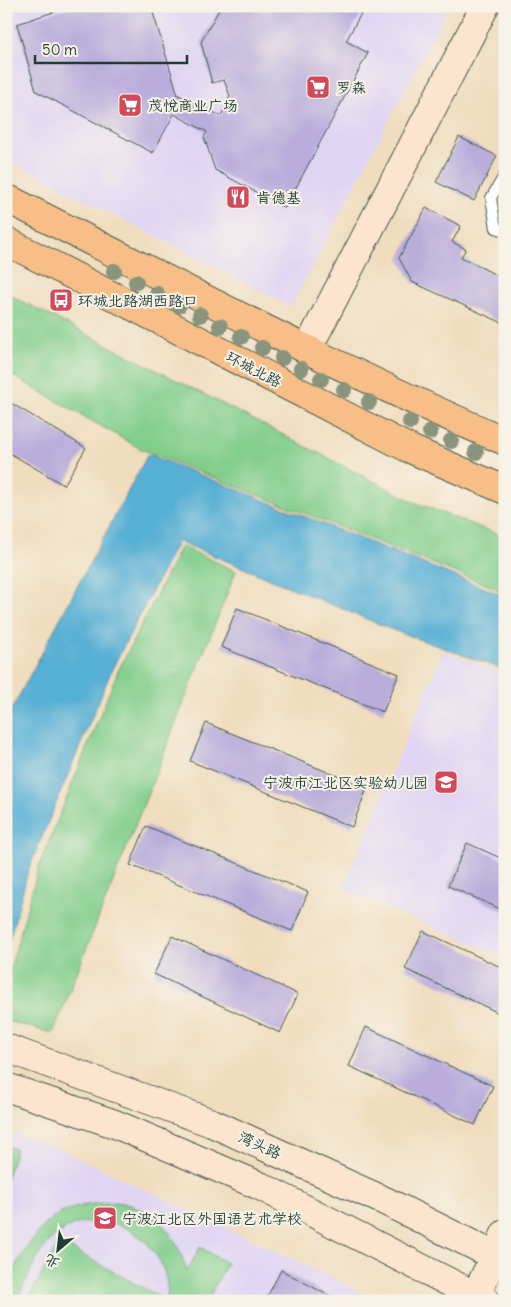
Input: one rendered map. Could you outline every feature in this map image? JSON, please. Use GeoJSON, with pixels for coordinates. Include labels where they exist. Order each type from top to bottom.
{"type":"FeatureCollection","features":[{"type":"Feature","properties":{"kind":"main road"},"geometry":{"type":"LineString","coordinates":[[307,350],[485,6]]}},
{"type":"Feature","properties":{"kind":"main road"},"geometry":{"type":"LineString","coordinates":[[6,198],[307,350],[434,411],[505,441]]}},
{"type":"Feature","properties":{"kind":"main road","name":"环城北路"},"geometry":{"type":"LineString","coordinates":[[6,240],[408,448],[505,490]]}},
{"type":"Feature","properties":{"kind":"main road","name":"湾头路"},"geometry":{"type":"LineString","coordinates":[[6,1048],[212,1123],[501,1251]]}},
{"type":"Feature","properties":{"kind":"main road"},"geometry":{"type":"LineString","coordinates":[[6,1087],[115,1124],[260,1186],[479,1299],[501,1251]]}},
{"type":"Feature","properties":{"kind":"lane"},"geometry":{"type":"LineString","coordinates":[[505,174],[491,198],[496,228],[505,231]]}},
{"type":"Feature","properties":{"kind":"shaded area"},"geometry":{"type":"Polygon","coordinates":[[[6,6],[449,6],[291,306],[6,159],[6,6]]]}},
{"type":"Feature","properties":{"kind":"shaded area","name":"宁波市江北区实验幼儿园"},"geometry":{"type":"Polygon","coordinates":[[[443,651],[505,674],[505,957],[343,889],[443,651]]]}},
{"type":"Feature","properties":{"kind":"shaded area","name":"宁波江北区外国语艺术学校"},"geometry":{"type":"Polygon","coordinates":[[[6,1131],[54,1147],[354,1288],[372,1301],[6,1301],[6,1131]]]}},
{"type":"Feature","properties":{"kind":"green space"},"geometry":{"type":"Polygon","coordinates":[[[6,293],[414,502],[505,537],[505,592],[141,449],[6,372],[6,293]]]}},
{"type":"Feature","properties":{"kind":"green space"},"geometry":{"type":"Polygon","coordinates":[[[181,546],[236,571],[53,1033],[6,1021],[6,984],[39,866],[117,673],[181,546]]]}},
{"type":"Feature","properties":{"kind":"green space"},"geometry":{"type":"Polygon","coordinates":[[[6,1146],[16,1149],[6,1180],[6,1146]]]}},
{"type":"Feature","properties":{"kind":"green space"},"geometry":{"type":"Polygon","coordinates":[[[116,1202],[142,1210],[162,1224],[177,1245],[187,1271],[200,1247],[227,1263],[207,1301],[166,1301],[166,1278],[156,1255],[132,1231],[117,1224],[101,1221],[84,1222],[68,1228],[53,1238],[37,1259],[16,1301],[6,1301],[6,1287],[10,1276],[28,1246],[51,1219],[66,1211],[80,1207],[116,1202]]]}},
{"type":"Feature","properties":{"kind":"green space"},"geometry":{"type":"Polygon","coordinates":[[[59,1242],[160,1297],[158,1301],[27,1301],[59,1242]]]}},
{"type":"Feature","properties":{"kind":"water"},"geometry":{"type":"Polygon","coordinates":[[[148,454],[505,596],[505,670],[393,630],[178,541],[113,667],[29,868],[6,952],[6,720],[148,454]]]}},
{"type":"Feature","properties":{"kind":"building","name":"茂悦商业广场"},"geometry":{"type":"Polygon","coordinates":[[[72,6],[151,6],[178,95],[221,116],[230,96],[224,80],[212,83],[201,42],[221,6],[360,6],[364,8],[346,41],[368,53],[285,208],[215,170],[204,137],[207,132],[174,114],[153,153],[36,91],[17,24],[72,6]]]}},
{"type":"Feature","properties":{"kind":"building"},"geometry":{"type":"Polygon","coordinates":[[[459,137],[497,156],[474,201],[436,182],[459,137]]]}},
{"type":"Feature","properties":{"kind":"building"},"geometry":{"type":"Polygon","coordinates":[[[426,208],[461,226],[452,242],[466,249],[461,257],[502,278],[505,273],[505,324],[412,282],[399,258],[426,208]]]}},
{"type":"Feature","properties":{"kind":"building"},"geometry":{"type":"Polygon","coordinates":[[[6,400],[86,448],[64,485],[6,451],[6,400]]]}},
{"type":"Feature","properties":{"kind":"building"},"geometry":{"type":"Polygon","coordinates":[[[237,608],[399,674],[383,712],[221,647],[237,608]]]}},
{"type":"Feature","properties":{"kind":"building"},"geometry":{"type":"Polygon","coordinates":[[[206,723],[367,788],[352,827],[190,761],[206,723]]]}},
{"type":"Feature","properties":{"kind":"building"},"geometry":{"type":"Polygon","coordinates":[[[146,826],[308,892],[292,931],[130,865],[146,826]]]}},
{"type":"Feature","properties":{"kind":"building"},"geometry":{"type":"Polygon","coordinates":[[[467,843],[505,860],[505,911],[448,886],[467,843]]]}},
{"type":"Feature","properties":{"kind":"building"},"geometry":{"type":"Polygon","coordinates":[[[423,931],[505,969],[505,1016],[405,969],[423,931]]]}},
{"type":"Feature","properties":{"kind":"building"},"geometry":{"type":"Polygon","coordinates":[[[172,936],[298,994],[280,1033],[154,974],[172,936]]]}},
{"type":"Feature","properties":{"kind":"building"},"geometry":{"type":"Polygon","coordinates":[[[366,1027],[493,1086],[475,1125],[349,1066],[366,1027]]]}},
{"type":"Feature","properties":{"kind":"building"},"geometry":{"type":"Polygon","coordinates":[[[281,1270],[339,1301],[265,1301],[281,1270]]]}},
{"type":"Feature","properties":{"kind":"place","name":"罗森"},"geometry":{"type":"Point","coordinates":[318,87]}},
{"type":"Feature","properties":{"kind":"place","name":"茂悦商业广场"},"geometry":{"type":"Point","coordinates":[130,105]}},
{"type":"Feature","properties":{"kind":"place","name":"肯德基"},"geometry":{"type":"Point","coordinates":[238,197]}},
{"type":"Feature","properties":{"kind":"place","name":"环城北路湖西路口"},"geometry":{"type":"Point","coordinates":[61,300]}},
{"type":"Feature","properties":{"kind":"place","name":"宁波市江北区实验幼儿园"},"geometry":{"type":"Point","coordinates":[446,782]}},
{"type":"Feature","properties":{"kind":"place","name":"宁波江北区外国语艺术学校"},"geometry":{"type":"Point","coordinates":[105,1218]}}]}
